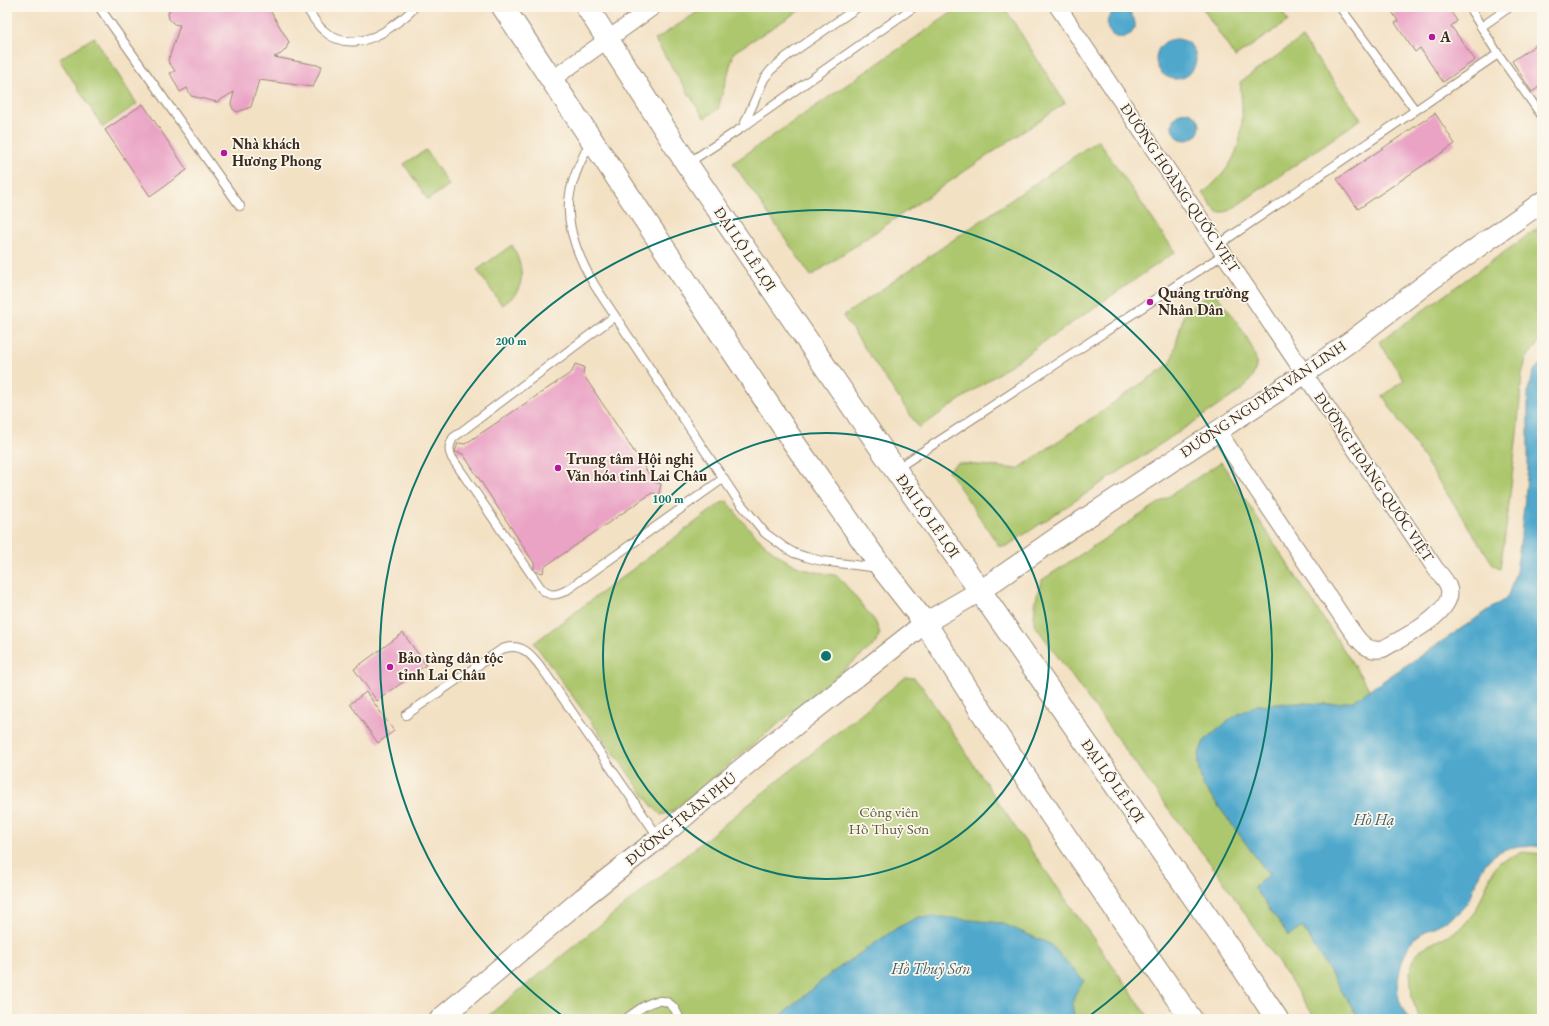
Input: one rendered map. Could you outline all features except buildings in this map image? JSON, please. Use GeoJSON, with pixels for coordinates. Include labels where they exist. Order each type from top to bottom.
{"type":"FeatureCollection","features":[{"type":"Feature","properties":{"kind":"main road"},"geometry":{"type":"LineString","coordinates":[[503,7],[794,443],[882,568],[925,623],[1072,846],[1191,1019]]}},
{"type":"Feature","properties":{"kind":"main road","name":"ĐẠI LỘ LÊ LỢI"},"geometry":{"type":"LineString","coordinates":[[587,7],[687,164],[895,469],[1277,1019]]}},
{"type":"Feature","properties":{"kind":"street"},"geometry":{"type":"LineString","coordinates":[[551,80],[654,7]]}},
{"type":"Feature","properties":{"kind":"street","name":"ĐƯỜNG HOÀNG QUỐC VIỆT"},"geometry":{"type":"LineString","coordinates":[[1058,7],[1435,568],[1449,586],[1449,597],[1446,606],[1439,614],[1383,649],[1375,651],[1367,648],[1349,627],[1217,430]]}},
{"type":"Feature","properties":{"kind":"street","name":"ĐƯỜNG NGUYỄN VĂN LINH"},"geometry":{"type":"LineString","coordinates":[[925,623],[980,590],[1217,430],[1304,374],[1354,339],[1431,280],[1542,202]]}},
{"type":"Feature","properties":{"kind":"street","name":"ĐƯỜNG TRẦN PHÚ"},"geometry":{"type":"LineString","coordinates":[[440,1019],[583,898],[659,838],[730,778],[925,623]]}},
{"type":"Feature","properties":{"kind":"lane"},"geometry":{"type":"LineString","coordinates":[[99,7],[240,206]]}},
{"type":"Feature","properties":{"kind":"lane"},"geometry":{"type":"LineString","coordinates":[[306,7],[321,29],[329,35],[348,42],[372,38],[388,29],[407,15],[414,7]]}},
{"type":"Feature","properties":{"kind":"lane"},"geometry":{"type":"LineString","coordinates":[[743,127],[764,79],[771,70],[786,57],[858,7]]}},
{"type":"Feature","properties":{"kind":"lane"},"geometry":{"type":"LineString","coordinates":[[687,164],[743,127],[914,7]]}},
{"type":"Feature","properties":{"kind":"lane"},"geometry":{"type":"LineString","coordinates":[[1340,7],[1415,110]]}},
{"type":"Feature","properties":{"kind":"lane"},"geometry":{"type":"LineString","coordinates":[[1469,7],[1498,54],[1542,116]]}},
{"type":"Feature","properties":{"kind":"lane"},"geometry":{"type":"LineString","coordinates":[[1481,27],[1510,7]]}},
{"type":"Feature","properties":{"kind":"lane"},"geometry":{"type":"LineString","coordinates":[[895,469],[1221,250],[1415,110],[1498,54]]}},
{"type":"Feature","properties":{"kind":"lane"},"geometry":{"type":"LineString","coordinates":[[591,139],[575,177],[570,195],[568,216],[578,254],[585,270],[737,499],[765,532],[794,553],[822,561],[882,568]]}},
{"type":"Feature","properties":{"kind":"lane"},"geometry":{"type":"LineString","coordinates":[[615,316],[452,438],[449,446],[449,452],[456,465],[544,593],[550,595],[555,595],[567,590],[724,478]]}},
{"type":"Feature","properties":{"kind":"lane"},"geometry":{"type":"LineString","coordinates":[[406,715],[502,649],[518,647],[530,655],[546,674],[659,838]]}},
{"type":"Feature","properties":{"kind":"lane"},"geometry":{"type":"LineString","coordinates":[[626,1019],[657,1001],[670,1004],[680,1019]]}},
{"type":"Feature","properties":{"kind":"green space"},"geometry":{"type":"Polygon","coordinates":[[[705,7],[805,7],[734,52],[718,109],[704,118],[655,40],[705,7]]]}},
{"type":"Feature","properties":{"kind":"green space"},"geometry":{"type":"Polygon","coordinates":[[[960,7],[1004,7],[1065,103],[811,276],[733,163],[960,7]]]}},
{"type":"Feature","properties":{"kind":"green space"},"geometry":{"type":"Polygon","coordinates":[[[1202,7],[1279,7],[1288,21],[1235,57],[1202,7]]]}},
{"type":"Feature","properties":{"kind":"green space"},"geometry":{"type":"Polygon","coordinates":[[[94,37],[137,104],[103,127],[59,59],[94,37]]]}},
{"type":"Feature","properties":{"kind":"green space"},"geometry":{"type":"Polygon","coordinates":[[[1302,38],[1361,119],[1229,211],[1217,213],[1203,193],[1217,181],[1227,168],[1239,143],[1242,115],[1240,82],[1302,38]]]}},
{"type":"Feature","properties":{"kind":"green space"},"geometry":{"type":"Polygon","coordinates":[[[1098,140],[1175,252],[919,428],[843,316],[1098,140]]]}},
{"type":"Feature","properties":{"kind":"green space"},"geometry":{"type":"Polygon","coordinates":[[[426,150],[449,185],[428,200],[404,164],[426,150]]]}},
{"type":"Feature","properties":{"kind":"green space"},"geometry":{"type":"Polygon","coordinates":[[[1542,225],[1542,338],[1526,359],[1522,375],[1507,521],[1500,569],[1493,564],[1383,396],[1404,380],[1379,342],[1542,225]]]}},
{"type":"Feature","properties":{"kind":"green space"},"geometry":{"type":"Polygon","coordinates":[[[512,245],[521,270],[520,285],[516,293],[502,305],[477,270],[512,245]]]}},
{"type":"Feature","properties":{"kind":"green space"},"geometry":{"type":"Polygon","coordinates":[[[1213,290],[1233,316],[1247,338],[1256,358],[1254,373],[1242,390],[1007,546],[999,546],[948,470],[958,463],[1018,469],[1171,363],[1184,314],[1213,290]]]}},
{"type":"Feature","properties":{"kind":"green space"},"geometry":{"type":"Polygon","coordinates":[[[1221,462],[1370,690],[1353,701],[1330,704],[1299,703],[1257,705],[1204,741],[1199,754],[1199,770],[1203,785],[1269,875],[1254,887],[1289,936],[1302,927],[1359,1019],[1316,1019],[1217,872],[1164,803],[1034,624],[1034,612],[1038,591],[1042,580],[1221,462]]]}},
{"type":"Feature","properties":{"kind":"green space"},"geometry":{"type":"Polygon","coordinates":[[[727,501],[752,532],[784,559],[796,566],[808,570],[838,576],[875,621],[880,633],[875,644],[673,811],[661,815],[652,806],[534,643],[721,503],[727,501]]]}},
{"type":"Feature","properties":{"kind":"green space","name":"Công viên Hồ Thuỷ Sơn"},"geometry":{"type":"Polygon","coordinates":[[[906,677],[914,678],[923,688],[1019,833],[1150,1019],[1075,1019],[1073,1007],[1074,998],[1077,990],[1084,981],[1050,944],[1001,923],[918,917],[897,928],[830,974],[777,1019],[484,1019],[906,677]]]}},
{"type":"Feature","properties":{"kind":"green space"},"geometry":{"type":"Polygon","coordinates":[[[1522,852],[1542,854],[1542,1011],[1534,1019],[1421,1019],[1418,1016],[1412,997],[1410,971],[1413,959],[1421,949],[1452,933],[1465,924],[1476,910],[1494,868],[1500,862],[1522,852]]]}},
{"type":"Feature","properties":{"kind":"water"},"geometry":{"type":"Polygon","coordinates":[[[1121,10],[1131,14],[1135,24],[1131,34],[1121,38],[1111,34],[1107,24],[1111,14],[1121,10]]]}},
{"type":"Feature","properties":{"kind":"water"},"geometry":{"type":"Polygon","coordinates":[[[1176,39],[1184,41],[1190,45],[1194,51],[1196,59],[1194,67],[1190,73],[1184,77],[1176,79],[1168,77],[1162,73],[1158,67],[1156,59],[1158,51],[1162,45],[1168,41],[1176,39]]]}},
{"type":"Feature","properties":{"kind":"water"},"geometry":{"type":"Polygon","coordinates":[[[1186,112],[1196,116],[1200,126],[1196,136],[1186,140],[1176,136],[1172,126],[1176,116],[1186,112]]]}},
{"type":"Feature","properties":{"kind":"water","name":"Hồ Hạ"},"geometry":{"type":"Polygon","coordinates":[[[1542,361],[1542,847],[1514,847],[1506,849],[1491,858],[1480,873],[1470,898],[1464,907],[1450,919],[1421,934],[1412,941],[1405,955],[1398,980],[1399,997],[1409,1019],[1359,1019],[1302,927],[1289,936],[1254,887],[1269,875],[1203,785],[1199,770],[1199,754],[1204,741],[1233,717],[1257,705],[1299,703],[1330,704],[1353,701],[1502,601],[1508,595],[1516,571],[1528,468],[1528,390],[1534,371],[1542,361]]]}},
{"type":"Feature","properties":{"kind":"water","name":"Hồ Thuỷ Sơn"},"geometry":{"type":"Polygon","coordinates":[[[918,917],[940,917],[1001,923],[1050,944],[1084,981],[1074,998],[1073,1008],[1075,1019],[777,1019],[830,974],[897,928],[918,917]]]}},
{"type":"Feature","properties":{"kind":"place","name":"A"},"geometry":{"type":"Point","coordinates":[1432,37]}},
{"type":"Feature","properties":{"kind":"place","name":"Nhà khách Hương Phong"},"geometry":{"type":"Point","coordinates":[224,153]}},
{"type":"Feature","properties":{"kind":"place","name":"Quảng trường Nhân Dân"},"geometry":{"type":"Point","coordinates":[1150,302]}},
{"type":"Feature","properties":{"kind":"place","name":"Trung tâm Hội nghị Văn hóa tỉnh Lai Châu"},"geometry":{"type":"Point","coordinates":[558,468]}},
{"type":"Feature","properties":{"kind":"place","name":"Bảo tàng dân tộc tỉnh Lai Châu"},"geometry":{"type":"Point","coordinates":[390,667]}}]}
